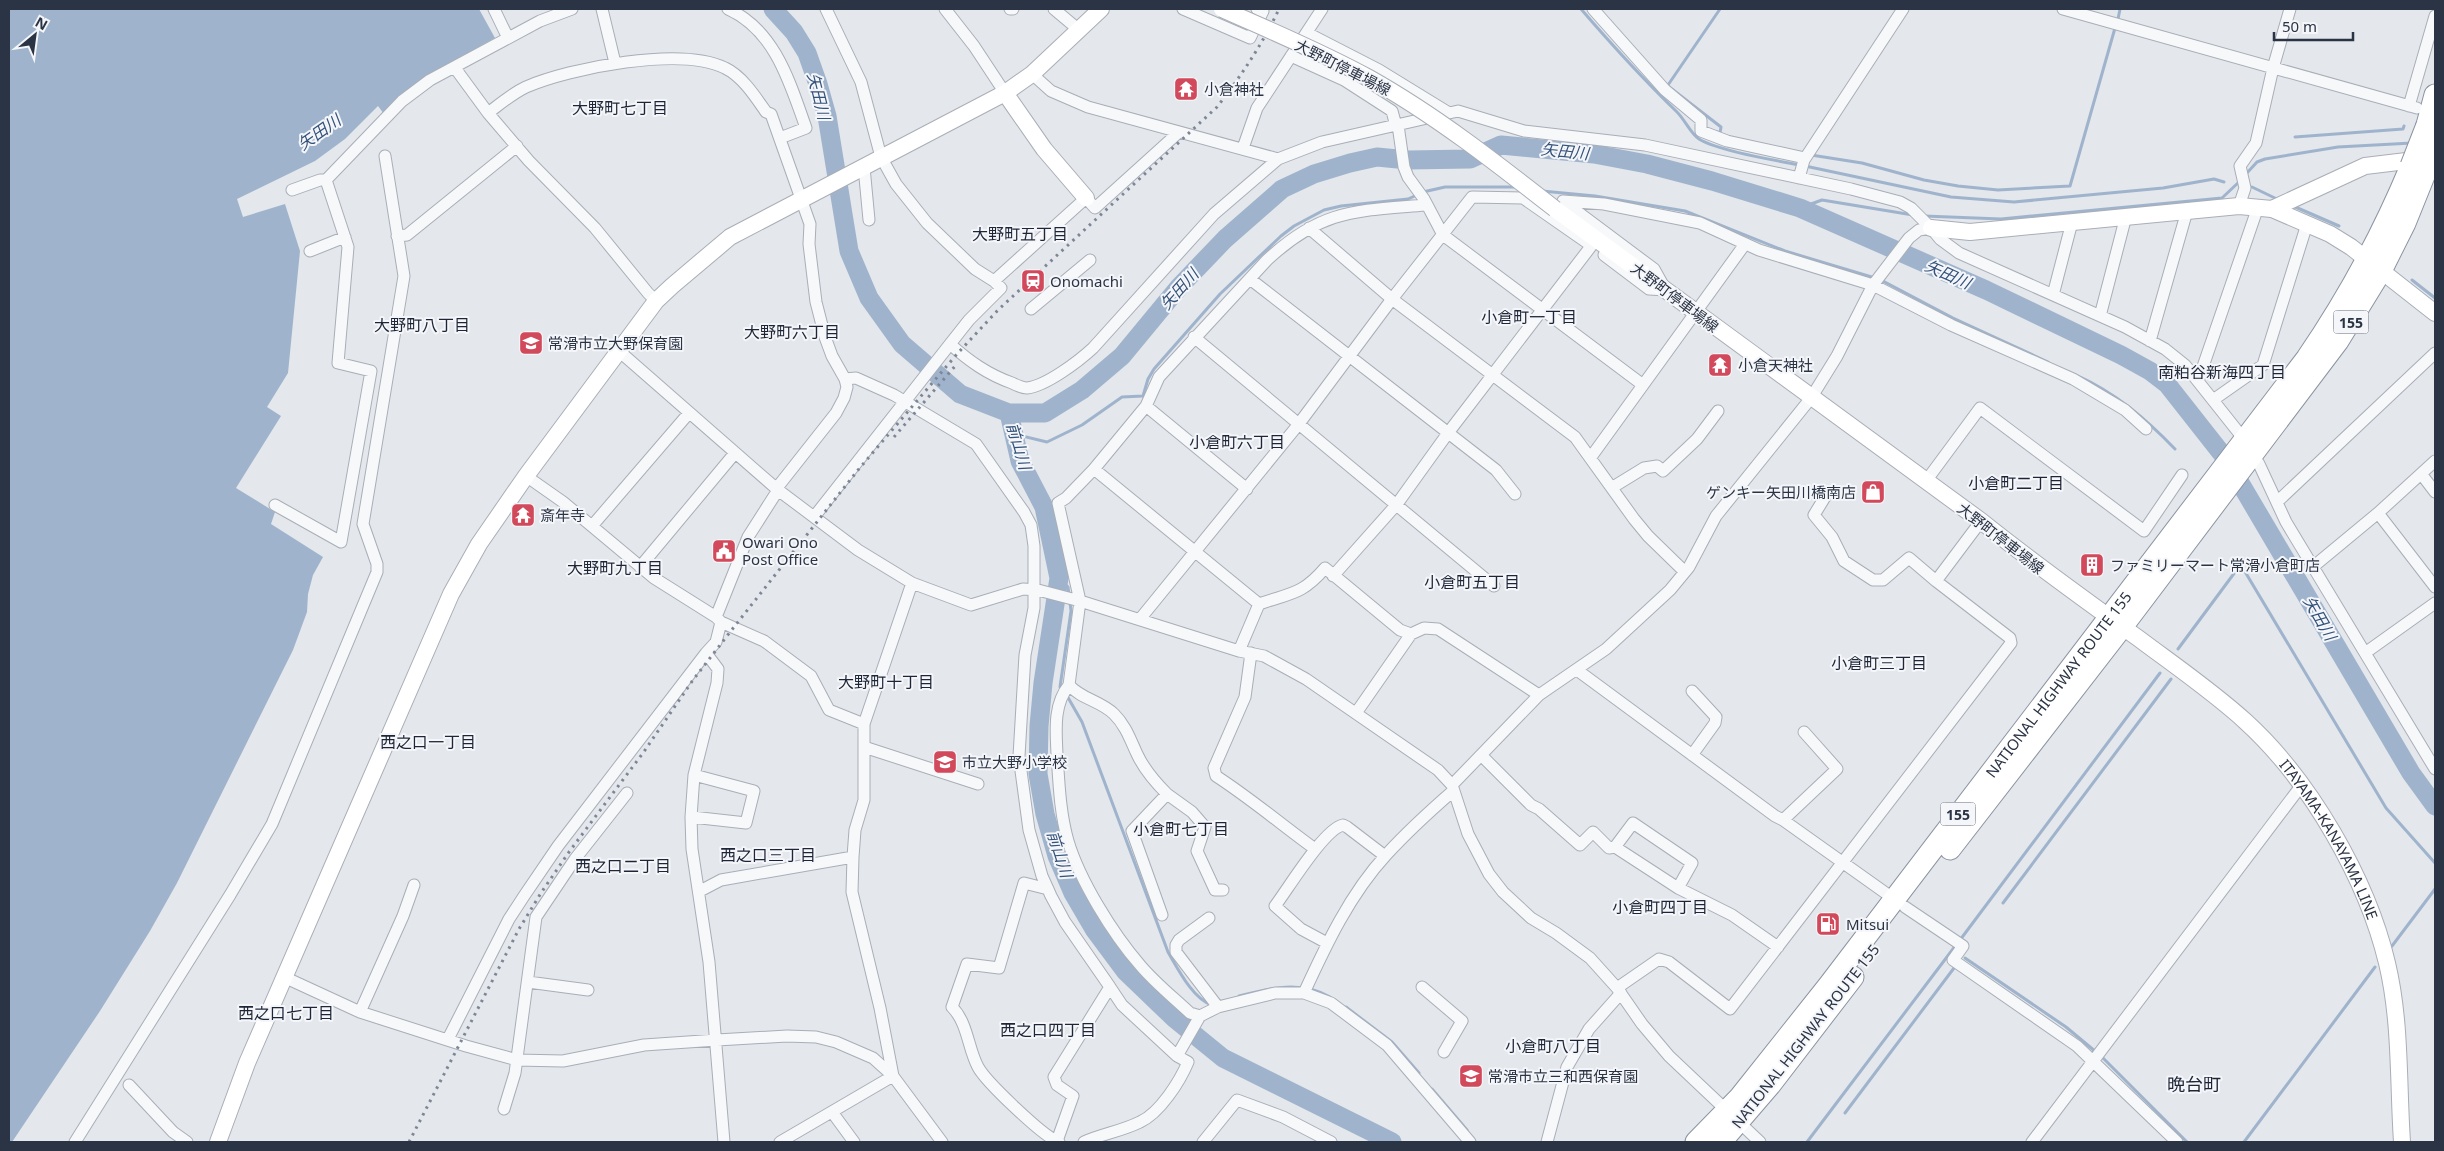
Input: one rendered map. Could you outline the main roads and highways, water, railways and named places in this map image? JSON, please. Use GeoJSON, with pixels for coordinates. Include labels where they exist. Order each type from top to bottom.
{"type":"FeatureCollection","features":[{"type":"Feature","properties":{"kind":"highway","name":"NATIONAL HIGHWAY ROUTE 155"},"geometry":{"type":"LineString","coordinates":[[2425,163],[2418,113],[2435,95]]}},
{"type":"Feature","properties":{"kind":"highway","name":"NATIONAL HIGHWAY ROUTE 155"},"geometry":{"type":"LineString","coordinates":[[1721,1142],[1734,1116],[1829,985],[1899,903],[2246,452],[2332,322],[2374,265],[2389,218],[2435,146]]}},
{"type":"Feature","properties":{"kind":"highway","name":"NATIONAL HIGHWAY ROUTE 155"},"geometry":{"type":"LineString","coordinates":[[1696,1142],[1734,1116]]}},
{"type":"Feature","properties":{"kind":"main road"},"geometry":{"type":"LineString","coordinates":[[218,1142],[247,1063],[451,594],[479,544],[526,476],[656,301],[730,238],[1005,93],[1032,74],[1101,9]]}},
{"type":"Feature","properties":{"kind":"main road","name":"大野町停車場線"},"geometry":{"type":"LineString","coordinates":[[1222,9],[1339,62],[1371,79],[1455,133],[1555,209],[1981,521],[2115,622]]}},
{"type":"Feature","properties":{"kind":"main road"},"geometry":{"type":"LineString","coordinates":[[1005,93],[1044,149],[1086,198]]}},
{"type":"Feature","properties":{"kind":"main road"},"geometry":{"type":"LineString","coordinates":[[2265,208],[2365,166],[2425,163]]}},
{"type":"Feature","properties":{"kind":"main road"},"geometry":{"type":"LineString","coordinates":[[1931,228],[1970,232],[2239,206],[2265,208],[2308,224],[2351,247],[2435,313]]}},
{"type":"Feature","properties":{"kind":"main road","name":"ITAYAMA-KANAYAMA LINE"},"geometry":{"type":"LineString","coordinates":[[2115,622],[2206,688],[2247,722],[2301,786],[2330,827],[2372,911],[2387,964],[2396,1021],[2402,1142]]}},
{"type":"Feature","properties":{"kind":"water"},"geometry":{"type":"Polygon","coordinates":[[[9,9],[479,9],[495,38],[448,64],[384,114],[378,106],[345,139],[315,161],[237,199],[243,217],[285,204],[300,251],[288,373],[267,407],[281,416],[236,488],[275,512],[271,524],[323,557],[313,575],[308,594],[307,612],[293,650],[177,883],[150,931],[100,1011],[12,1142],[9,1142],[9,9]]]}},
{"type":"Feature","properties":{"kind":"waterway","name":"矢田川"},"geometry":{"type":"LineString","coordinates":[[773,9],[794,32],[807,53],[818,84],[827,116],[849,251],[869,298],[902,344],[960,394],[1009,413],[1045,413],[1082,390],[1122,356],[1179,287],[1225,239],[1282,189],[1314,174],[1377,157],[1408,160],[1470,159],[1501,145],[1594,154],[1647,164],[1712,181],[1800,208],[1986,290],[2121,355],[2150,371],[2167,384],[2226,459],[2411,773],[2435,806]]}},
{"type":"Feature","properties":{"kind":"waterway"},"geometry":{"type":"LineString","coordinates":[[1581,9],[1628,62],[1677,112],[1699,139],[1733,151],[1799,165]]}},
{"type":"Feature","properties":{"kind":"waterway"},"geometry":{"type":"LineString","coordinates":[[1668,85],[1720,9]]}},
{"type":"Feature","properties":{"kind":"waterway"},"geometry":{"type":"LineString","coordinates":[[2118,19],[2120,9]]}},
{"type":"Feature","properties":{"kind":"waterway"},"geometry":{"type":"LineString","coordinates":[[1811,155],[1862,163],[1924,180],[1958,186],[1998,190],[2070,186],[2115,28]]}},
{"type":"Feature","properties":{"kind":"waterway"},"geometry":{"type":"LineString","coordinates":[[1668,86],[1721,127],[1720,133],[1717,132]]}},
{"type":"Feature","properties":{"kind":"waterway"},"geometry":{"type":"LineString","coordinates":[[2295,137],[2403,129],[2404,126]]}},
{"type":"Feature","properties":{"kind":"waterway"},"geometry":{"type":"LineString","coordinates":[[2246,174],[2257,162],[2265,159],[2338,147],[2412,143]]}},
{"type":"Feature","properties":{"kind":"waterway"},"geometry":{"type":"LineString","coordinates":[[1805,166],[1951,197],[2014,202],[2163,188],[2214,179],[2224,182]]}},
{"type":"Feature","properties":{"kind":"waterway"},"geometry":{"type":"LineString","coordinates":[[1924,216],[2001,219],[2222,198],[2240,181]]}},
{"type":"Feature","properties":{"kind":"waterway"},"geometry":{"type":"LineString","coordinates":[[1423,192],[1445,187],[1516,187]]}},
{"type":"Feature","properties":{"kind":"waterway"},"geometry":{"type":"LineString","coordinates":[[2252,187],[2279,200]]}},
{"type":"Feature","properties":{"kind":"waterway"},"geometry":{"type":"LineString","coordinates":[[1542,191],[1595,196],[1685,211],[1785,251],[1875,278]]}},
{"type":"Feature","properties":{"kind":"waterway"},"geometry":{"type":"LineString","coordinates":[[1014,434],[1047,442],[1082,425],[1122,397],[1143,396],[1148,379],[1154,369],[1220,294],[1294,226],[1324,210],[1341,206],[1408,199],[1417,195]]}},
{"type":"Feature","properties":{"kind":"waterway"},"geometry":{"type":"LineString","coordinates":[[1800,208],[1822,200],[1913,215]]}},
{"type":"Feature","properties":{"kind":"waterway"},"geometry":{"type":"LineString","coordinates":[[2293,206],[2339,226]]}},
{"type":"Feature","properties":{"kind":"waterway"},"geometry":{"type":"LineString","coordinates":[[1881,280],[1953,318],[2048,362]]}},
{"type":"Feature","properties":{"kind":"waterway"},"geometry":{"type":"LineString","coordinates":[[2412,280],[2435,298]]}},
{"type":"Feature","properties":{"kind":"waterway"},"geometry":{"type":"LineString","coordinates":[[2076,375],[2117,398],[2175,449]]}},
{"type":"Feature","properties":{"kind":"waterway","name":"前山川"},"geometry":{"type":"LineString","coordinates":[[1009,413],[1020,461],[1044,507],[1059,578],[1043,683],[1039,726],[1038,774],[1045,814],[1057,856],[1073,893],[1094,929],[1126,972],[1175,1019],[1223,1058],[1392,1142]]}},
{"type":"Feature","properties":{"kind":"waterway"},"geometry":{"type":"LineString","coordinates":[[2178,649],[2244,560]]}},
{"type":"Feature","properties":{"kind":"waterway"},"geometry":{"type":"LineString","coordinates":[[2241,565],[2386,808],[2435,863]]}},
{"type":"Feature","properties":{"kind":"waterway"},"geometry":{"type":"LineString","coordinates":[[1059,578],[1068,587],[1069,595]]}},
{"type":"Feature","properties":{"kind":"waterway"},"geometry":{"type":"LineString","coordinates":[[1062,689],[1060,687],[1071,611],[1070,602]]}},
{"type":"Feature","properties":{"kind":"waterway"},"geometry":{"type":"LineString","coordinates":[[1960,940],[2160,673]]}},
{"type":"Feature","properties":{"kind":"waterway"},"geometry":{"type":"LineString","coordinates":[[2003,903],[2171,679]]}},
{"type":"Feature","properties":{"kind":"waterway"},"geometry":{"type":"LineString","coordinates":[[1066,694],[1082,722],[1168,952],[1192,990],[1205,1002],[1212,1005]]}},
{"type":"Feature","properties":{"kind":"waterway"},"geometry":{"type":"LineString","coordinates":[[2392,946],[2435,889]]}},
{"type":"Feature","properties":{"kind":"waterway"},"geometry":{"type":"LineString","coordinates":[[1807,1142],[1956,945]]}},
{"type":"Feature","properties":{"kind":"waterway"},"geometry":{"type":"LineString","coordinates":[[1965,958],[2066,1027],[2096,1052]]}},
{"type":"Feature","properties":{"kind":"waterway"},"geometry":{"type":"LineString","coordinates":[[2244,1142],[2375,967]]}},
{"type":"Feature","properties":{"kind":"waterway"},"geometry":{"type":"LineString","coordinates":[[1845,1113],[1954,968]]}},
{"type":"Feature","properties":{"kind":"waterway"},"geometry":{"type":"LineString","coordinates":[[1239,996],[1274,988],[1297,987],[1319,992],[1330,997]]}},
{"type":"Feature","properties":{"kind":"waterway"},"geometry":{"type":"LineString","coordinates":[[1346,1007],[1392,1042],[1419,1073]]}},
{"type":"Feature","properties":{"kind":"waterway"},"geometry":{"type":"LineString","coordinates":[[2101,1056],[2187,1142]]}},
{"type":"Feature","properties":{"kind":"waterway"},"geometry":{"type":"LineString","coordinates":[[1432,1089],[1467,1130]]}},
{"type":"Feature","properties":{"kind":"railway"},"geometry":{"type":"LineString","coordinates":[[409,1142],[519,929],[541,893],[569,852],[643,753],[693,680],[858,470],[957,354],[998,310],[1217,107],[1251,60],[1279,9]]}},
{"type":"Feature","properties":{"kind":"railway"},"geometry":{"type":"LineString","coordinates":[[894,437],[956,365]]}},
{"type":"Feature","properties":{"kind":"place","name":"小倉神社"},"geometry":{"type":"Point","coordinates":[1186,89]}},
{"type":"Feature","properties":{"kind":"place","name":"Onomachi"},"geometry":{"type":"Point","coordinates":[1033,281]}},
{"type":"Feature","properties":{"kind":"place","name":"常滑市立大野保育園"},"geometry":{"type":"Point","coordinates":[531,343]}},
{"type":"Feature","properties":{"kind":"place","name":"小倉天神社"},"geometry":{"type":"Point","coordinates":[1720,365]}},
{"type":"Feature","properties":{"kind":"place","name":"ゲンキー矢田川橋南店"},"geometry":{"type":"Point","coordinates":[1873,492]}},
{"type":"Feature","properties":{"kind":"place","name":"斎年寺"},"geometry":{"type":"Point","coordinates":[523,515]}},
{"type":"Feature","properties":{"kind":"place","name":"Owari Ono Post Office"},"geometry":{"type":"Point","coordinates":[724,551]}},
{"type":"Feature","properties":{"kind":"place","name":"ファミリーマート常滑小倉町店"},"geometry":{"type":"Point","coordinates":[2092,565]}},
{"type":"Feature","properties":{"kind":"place","name":"市立大野小学校"},"geometry":{"type":"Point","coordinates":[945,762]}},
{"type":"Feature","properties":{"kind":"place","name":"Mitsui"},"geometry":{"type":"Point","coordinates":[1828,924]}},
{"type":"Feature","properties":{"kind":"place","name":"常滑市立三和西保育園"},"geometry":{"type":"Point","coordinates":[1471,1076]}},
{"type":"Feature","properties":{"kind":"district","name":"大野町七丁目"},"geometry":{"type":"Point","coordinates":[620,108]}},
{"type":"Feature","properties":{"kind":"district","name":"大野町五丁目"},"geometry":{"type":"Point","coordinates":[1020,234]}},
{"type":"Feature","properties":{"kind":"district","name":"小倉町一丁目"},"geometry":{"type":"Point","coordinates":[1529,317]}},
{"type":"Feature","properties":{"kind":"district","name":"大野町八丁目"},"geometry":{"type":"Point","coordinates":[422,325]}},
{"type":"Feature","properties":{"kind":"district","name":"大野町六丁目"},"geometry":{"type":"Point","coordinates":[792,332]}},
{"type":"Feature","properties":{"kind":"district","name":"南粕谷新海四丁目"},"geometry":{"type":"Point","coordinates":[2222,372]}},
{"type":"Feature","properties":{"kind":"district","name":"小倉町六丁目"},"geometry":{"type":"Point","coordinates":[1237,442]}},
{"type":"Feature","properties":{"kind":"district","name":"小倉町二丁目"},"geometry":{"type":"Point","coordinates":[2016,483]}},
{"type":"Feature","properties":{"kind":"district","name":"大野町九丁目"},"geometry":{"type":"Point","coordinates":[615,568]}},
{"type":"Feature","properties":{"kind":"district","name":"小倉町五丁目"},"geometry":{"type":"Point","coordinates":[1472,582]}},
{"type":"Feature","properties":{"kind":"district","name":"小倉町三丁目"},"geometry":{"type":"Point","coordinates":[1879,663]}},
{"type":"Feature","properties":{"kind":"district","name":"大野町十丁目"},"geometry":{"type":"Point","coordinates":[886,682]}},
{"type":"Feature","properties":{"kind":"district","name":"西之口一丁目"},"geometry":{"type":"Point","coordinates":[428,742]}},
{"type":"Feature","properties":{"kind":"district","name":"小倉町七丁目"},"geometry":{"type":"Point","coordinates":[1181,829]}},
{"type":"Feature","properties":{"kind":"district","name":"西之口三丁目"},"geometry":{"type":"Point","coordinates":[768,855]}},
{"type":"Feature","properties":{"kind":"district","name":"西之口二丁目"},"geometry":{"type":"Point","coordinates":[623,866]}},
{"type":"Feature","properties":{"kind":"district","name":"小倉町四丁目"},"geometry":{"type":"Point","coordinates":[1660,907]}},
{"type":"Feature","properties":{"kind":"district","name":"西之口七丁目"},"geometry":{"type":"Point","coordinates":[286,1013]}},
{"type":"Feature","properties":{"kind":"district","name":"西之口四丁目"},"geometry":{"type":"Point","coordinates":[1048,1030]}},
{"type":"Feature","properties":{"kind":"district","name":"小倉町八丁目"},"geometry":{"type":"Point","coordinates":[1553,1046]}},
{"type":"Feature","properties":{"kind":"district","name":"晩台町"},"geometry":{"type":"Point","coordinates":[2194,1084]}}]}
